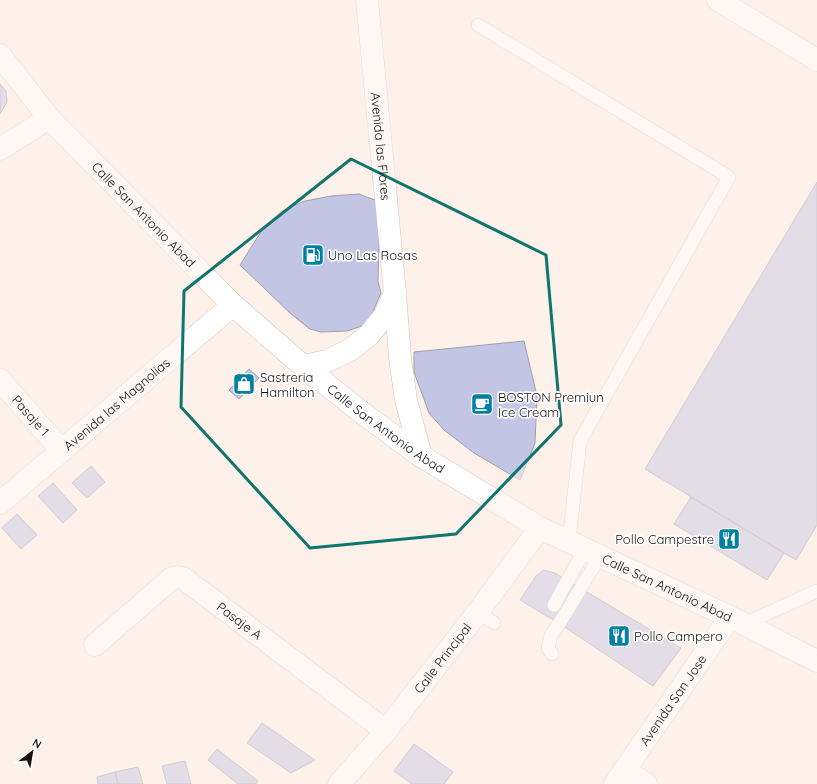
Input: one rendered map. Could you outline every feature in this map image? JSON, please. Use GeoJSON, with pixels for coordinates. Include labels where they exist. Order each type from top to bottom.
{"type":"FeatureCollection","features":[{"type":"Feature","properties":{"kind":"street","name":"Avenida las Flores"},"geometry":{"type":"LineString","coordinates":[[367,0],[400,358],[406,400],[421,456]]}},
{"type":"Feature","properties":{"kind":"street"},"geometry":{"type":"LineString","coordinates":[[718,0],[817,60]]}},
{"type":"Feature","properties":{"kind":"street","name":"Calle San Antonio Abad"},"geometry":{"type":"LineString","coordinates":[[0,55],[49,118],[233,305],[303,366],[365,415],[421,456],[540,528],[737,620],[817,661]]}},
{"type":"Feature","properties":{"kind":"street"},"geometry":{"type":"LineString","coordinates":[[0,149],[49,118]]}},
{"type":"Feature","properties":{"kind":"street"},"geometry":{"type":"LineString","coordinates":[[303,366],[327,361],[350,350],[364,339],[384,316],[395,293]]}},
{"type":"Feature","properties":{"kind":"street","name":"Avenida las Magnolias"},"geometry":{"type":"LineString","coordinates":[[0,503],[233,305]]}},
{"type":"Feature","properties":{"kind":"street","name":"Pasaje 1"},"geometry":{"type":"LineString","coordinates":[[0,380],[62,451]]}},
{"type":"Feature","properties":{"kind":"street","name":"Calle Principal"},"geometry":{"type":"LineString","coordinates":[[339,784],[486,617],[540,528]]}},
{"type":"Feature","properties":{"kind":"street","name":"Pasaje A"},"geometry":{"type":"LineString","coordinates":[[95,645],[172,578],[183,578],[386,731]]}},
{"type":"Feature","properties":{"kind":"street","name":"Avenida San Jose"},"geometry":{"type":"LineString","coordinates":[[620,777],[737,620]]}},
{"type":"Feature","properties":{"kind":"street"},"geometry":{"type":"LineString","coordinates":[[620,777],[646,784]]}},
{"type":"Feature","properties":{"kind":"lane"},"geometry":{"type":"LineString","coordinates":[[478,24],[729,177],[580,441],[584,549],[559,624],[551,635],[548,648],[552,654]]}},
{"type":"Feature","properties":{"kind":"lane"},"geometry":{"type":"LineString","coordinates":[[554,605],[584,549]]}},
{"type":"Feature","properties":{"kind":"lane"},"geometry":{"type":"LineString","coordinates":[[737,620],[817,591]]}},
{"type":"Feature","properties":{"kind":"highlighted area"},"geometry":{"type":"Polygon","coordinates":[[[351,159],[546,255],[561,425],[456,534],[310,548],[181,407],[184,291],[351,159]]]}},
{"type":"Feature","properties":{"kind":"building"},"geometry":{"type":"Polygon","coordinates":[[[0,84],[6,91],[7,102],[0,114],[0,84]]]}},
{"type":"Feature","properties":{"kind":"building"},"geometry":{"type":"Polygon","coordinates":[[[817,182],[817,525],[796,560],[645,469],[817,182]]]}},
{"type":"Feature","properties":{"kind":"building","name":"Uno Las Rosas"},"geometry":{"type":"Polygon","coordinates":[[[359,194],[380,202],[378,281],[381,293],[371,316],[362,326],[347,331],[321,332],[310,329],[291,314],[240,265],[264,227],[281,211],[305,201],[331,196],[359,194]]]}},
{"type":"Feature","properties":{"kind":"building","name":"BOSTON Premiun Ice Cream"},"geometry":{"type":"Polygon","coordinates":[[[524,341],[537,396],[535,443],[520,480],[474,453],[444,430],[429,413],[414,372],[414,352],[524,341]]]}},
{"type":"Feature","properties":{"kind":"building","name":"Sastreria Hamilton"},"geometry":{"type":"Polygon","coordinates":[[[249,369],[259,378],[239,399],[229,390],[249,369]]]}},
{"type":"Feature","properties":{"kind":"building"},"geometry":{"type":"Polygon","coordinates":[[[91,466],[105,482],[87,498],[72,483],[91,466]]]}},
{"type":"Feature","properties":{"kind":"building"},"geometry":{"type":"Polygon","coordinates":[[[53,483],[77,510],[63,523],[38,496],[53,483]]]}},
{"type":"Feature","properties":{"kind":"building","name":"Pollo Campestre"},"geometry":{"type":"Polygon","coordinates":[[[691,497],[784,553],[767,580],[674,524],[691,497]]]}},
{"type":"Feature","properties":{"kind":"building"},"geometry":{"type":"Polygon","coordinates":[[[17,514],[37,535],[21,549],[2,528],[17,514]]]}},
{"type":"Feature","properties":{"kind":"building","name":"Pollo Campero"},"geometry":{"type":"Polygon","coordinates":[[[544,570],[555,573],[681,648],[653,686],[560,624],[520,600],[536,576],[544,570]]]}},
{"type":"Feature","properties":{"kind":"building"},"geometry":{"type":"Polygon","coordinates":[[[262,723],[315,760],[291,773],[247,743],[262,723]]]}},
{"type":"Feature","properties":{"kind":"building"},"geometry":{"type":"Polygon","coordinates":[[[414,744],[453,772],[444,784],[412,784],[394,771],[414,744]]]}},
{"type":"Feature","properties":{"kind":"building"},"geometry":{"type":"Polygon","coordinates":[[[217,749],[258,781],[256,784],[238,784],[208,760],[217,749]]]}},
{"type":"Feature","properties":{"kind":"building"},"geometry":{"type":"Polygon","coordinates":[[[185,761],[191,784],[167,784],[162,766],[185,761]]]}},
{"type":"Feature","properties":{"kind":"building"},"geometry":{"type":"Polygon","coordinates":[[[138,767],[143,784],[118,784],[115,772],[138,767]]]}},
{"type":"Feature","properties":{"kind":"building"},"geometry":{"type":"Polygon","coordinates":[[[115,772],[118,784],[98,784],[97,777],[115,772]]]}},
{"type":"Feature","properties":{"kind":"place","name":"Uno Las Rosas"},"geometry":{"type":"Point","coordinates":[313,255]}},
{"type":"Feature","properties":{"kind":"place","name":"Sastreria Hamilton"},"geometry":{"type":"Point","coordinates":[244,384]}},
{"type":"Feature","properties":{"kind":"place","name":"BOSTON Premiun Ice Cream"},"geometry":{"type":"Point","coordinates":[482,404]}},
{"type":"Feature","properties":{"kind":"place","name":"Pollo Campestre"},"geometry":{"type":"Point","coordinates":[729,539]}},
{"type":"Feature","properties":{"kind":"place","name":"Pollo Campero"},"geometry":{"type":"Point","coordinates":[619,636]}}]}
